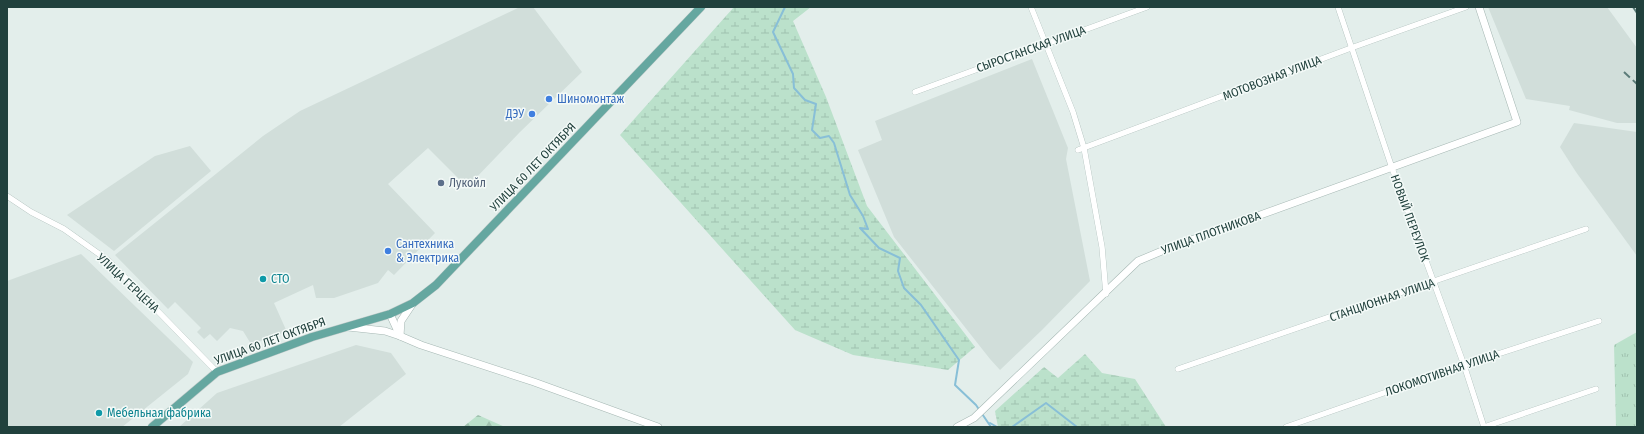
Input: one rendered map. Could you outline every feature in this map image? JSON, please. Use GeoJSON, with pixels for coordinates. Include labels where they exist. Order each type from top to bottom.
{"type":"FeatureCollection","features":[{"type":"Feature","properties":{"kind":"main road","name":"УЛИЦА 60 ЛЕТ ОКТЯБРЯ"},"geometry":{"type":"LineString","coordinates":[[152,427],[217,372],[312,337],[390,314],[413,303],[441,279],[701,7]]}},
{"type":"Feature","properties":{"kind":"street"},"geometry":{"type":"LineString","coordinates":[[1031,7],[1073,112],[1084,148],[1102,247],[1106,294]]}},
{"type":"Feature","properties":{"kind":"street","name":"СЫРОСТАНСКАЯ УЛИЦА"},"geometry":{"type":"LineString","coordinates":[[915,92],[1147,7]]}},
{"type":"Feature","properties":{"kind":"street","name":"НОВЫЙ ПЕРЕУЛОК"},"geometry":{"type":"LineString","coordinates":[[1338,7],[1392,168],[1464,365],[1484,427]]}},
{"type":"Feature","properties":{"kind":"street","name":"МОТОВОЗНАЯ УЛИЦА"},"geometry":{"type":"LineString","coordinates":[[1078,150],[1351,48],[1466,7]]}},
{"type":"Feature","properties":{"kind":"street","name":"УЛИЦА ПЛОТНИКОВА"},"geometry":{"type":"LineString","coordinates":[[957,427],[974,418],[1106,294],[1138,261],[1175,246],[1517,122],[1479,7]]}},
{"type":"Feature","properties":{"kind":"street","name":"УЛИЦА ГЕРЦЕНА"},"geometry":{"type":"LineString","coordinates":[[7,196],[31,212],[64,229],[109,261],[217,372]]}},
{"type":"Feature","properties":{"kind":"street","name":"СТАНЦИОННАЯ УЛИЦА"},"geometry":{"type":"LineString","coordinates":[[1178,369],[1434,283],[1586,229]]}},
{"type":"Feature","properties":{"kind":"street"},"geometry":{"type":"LineString","coordinates":[[400,336],[401,321],[413,303]]}},
{"type":"Feature","properties":{"kind":"street"},"geometry":{"type":"LineString","coordinates":[[390,314],[400,336]]}},
{"type":"Feature","properties":{"kind":"street","name":"ЛОКОМОТИВНАЯ УЛИЦА"},"geometry":{"type":"LineString","coordinates":[[1286,427],[1464,365],[1599,321]]}},
{"type":"Feature","properties":{"kind":"street"},"geometry":{"type":"LineString","coordinates":[[345,327],[385,331],[432,349],[534,382],[658,427]]}},
{"type":"Feature","properties":{"kind":"street"},"geometry":{"type":"LineString","coordinates":[[1484,427],[1596,389]]}},
{"type":"Feature","properties":{"kind":"shaded area"},"geometry":{"type":"Polygon","coordinates":[[[520,7],[533,7],[582,72],[468,185],[464,184],[428,148],[388,184],[435,233],[394,275],[388,270],[378,283],[334,298],[316,298],[313,285],[274,303],[287,332],[251,344],[243,331],[230,328],[217,341],[210,334],[204,339],[197,332],[201,328],[175,302],[168,309],[115,255],[263,136],[300,111],[520,7]]]}},
{"type":"Feature","properties":{"kind":"shaded area"},"geometry":{"type":"Polygon","coordinates":[[[1488,7],[1607,7],[1637,48],[1637,123],[1617,123],[1569,110],[1570,106],[1526,99],[1488,7]]]}},
{"type":"Feature","properties":{"kind":"shaded area"},"geometry":{"type":"Polygon","coordinates":[[[1032,59],[1068,148],[1066,159],[1090,281],[1000,370],[894,237],[858,150],[882,140],[875,121],[1032,59]]]}},
{"type":"Feature","properties":{"kind":"shaded area"},"geometry":{"type":"Polygon","coordinates":[[[1574,123],[1637,132],[1637,256],[1576,172],[1560,147],[1574,123]]]}},
{"type":"Feature","properties":{"kind":"shaded area"},"geometry":{"type":"Polygon","coordinates":[[[190,146],[211,171],[114,251],[67,215],[155,156],[190,146]]]}},
{"type":"Feature","properties":{"kind":"shaded area"},"geometry":{"type":"Polygon","coordinates":[[[81,254],[193,362],[188,374],[122,427],[7,427],[7,281],[81,254]]]}},
{"type":"Feature","properties":{"kind":"shaded area"},"geometry":{"type":"Polygon","coordinates":[[[356,345],[391,353],[406,374],[339,427],[179,427],[217,393],[356,345]]]}},
{"type":"Feature","properties":{"kind":"green space"},"geometry":{"type":"Polygon","coordinates":[[[734,7],[811,7],[793,21],[826,97],[867,206],[975,347],[948,370],[853,355],[795,330],[620,135],[734,7]]]}},
{"type":"Feature","properties":{"kind":"green space"},"geometry":{"type":"Polygon","coordinates":[[[1637,332],[1637,427],[1616,427],[1614,345],[1637,332]]]}},
{"type":"Feature","properties":{"kind":"green space"},"geometry":{"type":"Polygon","coordinates":[[[1085,354],[1102,373],[1135,379],[1166,427],[998,427],[995,411],[1044,367],[1058,378],[1085,354]]]}},
{"type":"Feature","properties":{"kind":"green space"},"geometry":{"type":"Polygon","coordinates":[[[478,415],[505,427],[463,427],[478,415]]]}},
{"type":"Feature","properties":{"kind":"waterway"},"geometry":{"type":"LineString","coordinates":[[785,7],[773,32],[793,74],[794,88],[805,100],[816,104],[812,130],[820,138],[829,136],[834,143],[850,195],[863,216],[868,229],[860,228],[879,248],[900,258],[898,271],[904,288],[921,305],[959,360],[955,385],[976,405],[991,427]]}},
{"type":"Feature","properties":{"kind":"waterway"},"geometry":{"type":"LineString","coordinates":[[1012,427],[1046,403],[1077,427]]}},
{"type":"Feature","properties":{"kind":"waterway"},"geometry":{"type":"LineString","coordinates":[[990,423],[997,427]]}},
{"type":"Feature","properties":{"kind":"railway"},"geometry":{"type":"LineString","coordinates":[[1633,7],[1637,13]]}},
{"type":"Feature","properties":{"kind":"railway"},"geometry":{"type":"LineString","coordinates":[[1624,72],[1637,84]]}},
{"type":"Feature","properties":{"kind":"place","name":"Шиномонтаж"},"geometry":{"type":"Point","coordinates":[549,99]}},
{"type":"Feature","properties":{"kind":"place","name":"ДЭУ"},"geometry":{"type":"Point","coordinates":[532,114]}},
{"type":"Feature","properties":{"kind":"place","name":"Лукойл"},"geometry":{"type":"Point","coordinates":[441,183]}},
{"type":"Feature","properties":{"kind":"place","name":"Сантехника & Электрика"},"geometry":{"type":"Point","coordinates":[388,251]}},
{"type":"Feature","properties":{"kind":"place","name":"СТО"},"geometry":{"type":"Point","coordinates":[263,279]}},
{"type":"Feature","properties":{"kind":"place","name":"Мебельная фабрика"},"geometry":{"type":"Point","coordinates":[99,413]}}]}
